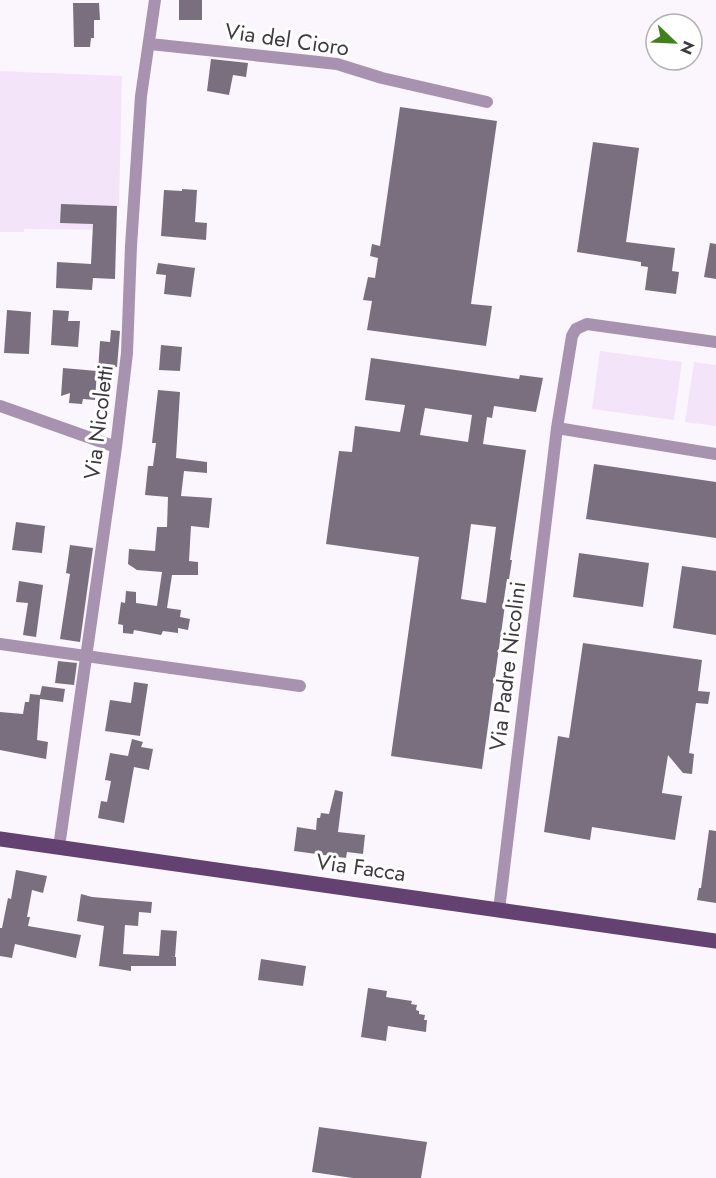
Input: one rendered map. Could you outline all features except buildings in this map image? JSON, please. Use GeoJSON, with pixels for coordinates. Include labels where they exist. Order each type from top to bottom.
{"type":"FeatureCollection","features":[{"type":"Feature","properties":{"kind":"main road","name":"Via Facca"},"geometry":{"type":"LineString","coordinates":[[0,838],[716,941]]}},
{"type":"Feature","properties":{"kind":"street","name":"Via Nicoletti"},"geometry":{"type":"LineString","coordinates":[[58,847],[87,655],[127,353],[131,246],[141,96],[155,0]]}},
{"type":"Feature","properties":{"kind":"street","name":"Via del Cioro"},"geometry":{"type":"LineString","coordinates":[[150,44],[336,64],[382,78],[488,102]]}},
{"type":"Feature","properties":{"kind":"street","name":"Via Padre Nicolini"},"geometry":{"type":"LineString","coordinates":[[499,910],[557,428],[572,336],[576,329],[587,324],[716,342]]}},
{"type":"Feature","properties":{"kind":"street"},"geometry":{"type":"LineString","coordinates":[[0,406],[116,447]]}},
{"type":"Feature","properties":{"kind":"street"},"geometry":{"type":"LineString","coordinates":[[557,428],[716,454]]}},
{"type":"Feature","properties":{"kind":"street"},"geometry":{"type":"LineString","coordinates":[[0,644],[300,686]]}},
{"type":"Feature","properties":{"kind":"shaded area"},"geometry":{"type":"Polygon","coordinates":[[[0,71],[122,76],[117,230],[24,229],[24,232],[0,232],[0,71]]]}},
{"type":"Feature","properties":{"kind":"shaded area"},"geometry":{"type":"Polygon","coordinates":[[[600,351],[682,362],[674,420],[592,409],[600,351]]]}},
{"type":"Feature","properties":{"kind":"shaded area"},"geometry":{"type":"Polygon","coordinates":[[[694,362],[716,365],[716,426],[685,422],[694,362]]]}}]}
